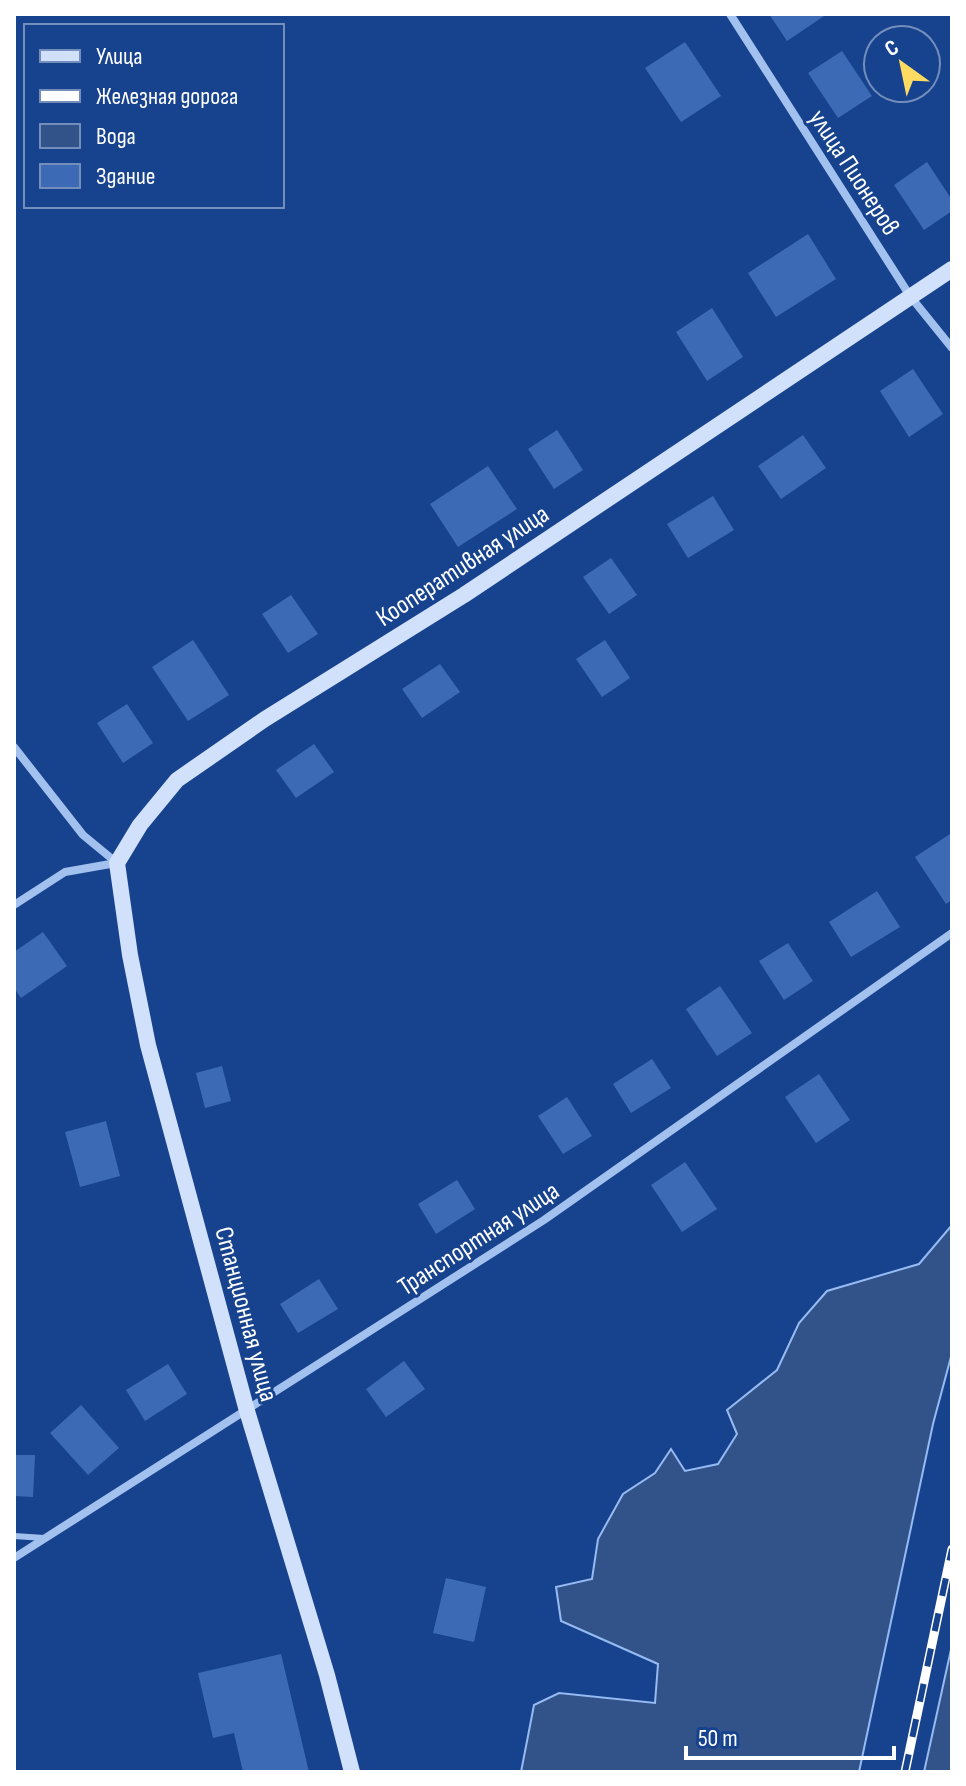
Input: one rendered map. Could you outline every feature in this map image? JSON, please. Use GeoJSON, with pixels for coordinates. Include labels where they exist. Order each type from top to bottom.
{"type":"FeatureCollection","features":[{"type":"Feature","properties":{"kind":"main road","name":"Кооперативная улица"},"geometry":{"type":"LineString","coordinates":[[117,863],[140,825],[177,780],[265,719],[464,595],[952,269]]}},
{"type":"Feature","properties":{"kind":"main road","name":"Станционная улица"},"geometry":{"type":"LineString","coordinates":[[117,863],[130,955],[148,1045],[247,1411],[327,1675],[352,1772]]}},
{"type":"Feature","properties":{"kind":"street","name":"улица Пионеров"},"geometry":{"type":"LineString","coordinates":[[730,14],[910,296],[952,348]]}},
{"type":"Feature","properties":{"kind":"street"},"geometry":{"type":"LineString","coordinates":[[14,747],[83,835],[117,863]]}},
{"type":"Feature","properties":{"kind":"street"},"geometry":{"type":"LineString","coordinates":[[14,905],[65,872],[117,863]]}},
{"type":"Feature","properties":{"kind":"street","name":"Транспортная улица"},"geometry":{"type":"LineString","coordinates":[[14,1558],[544,1220],[952,933]]}},
{"type":"Feature","properties":{"kind":"lane"},"geometry":{"type":"LineString","coordinates":[[14,1536],[44,1538]]}},
{"type":"Feature","properties":{"kind":"water"},"geometry":{"type":"Polygon","coordinates":[[[952,1225],[952,1353],[933,1424],[859,1772],[521,1772],[534,1705],[559,1693],[655,1703],[658,1664],[561,1621],[556,1587],[592,1579],[598,1539],[623,1494],[655,1473],[671,1449],[685,1471],[718,1464],[737,1434],[727,1410],[777,1370],[799,1323],[827,1291],[919,1264],[952,1225]]]}},
{"type":"Feature","properties":{"kind":"water"},"geometry":{"type":"Polygon","coordinates":[[[952,1645],[952,1772],[924,1772],[952,1645]]]}},
{"type":"Feature","properties":{"kind":"building"},"geometry":{"type":"Polygon","coordinates":[[[769,14],[827,14],[787,41],[769,14]]]}},
{"type":"Feature","properties":{"kind":"building"},"geometry":{"type":"Polygon","coordinates":[[[685,42],[721,96],[681,122],[645,68],[685,42]]]}},
{"type":"Feature","properties":{"kind":"building"},"geometry":{"type":"Polygon","coordinates":[[[842,51],[862,81],[862,102],[838,118],[808,73],[842,51]]]}},
{"type":"Feature","properties":{"kind":"building"},"geometry":{"type":"Polygon","coordinates":[[[927,162],[952,200],[952,211],[924,230],[894,185],[927,162]]]}},
{"type":"Feature","properties":{"kind":"building"},"geometry":{"type":"Polygon","coordinates":[[[808,234],[836,279],[776,317],[748,273],[808,234]]]}},
{"type":"Feature","properties":{"kind":"building"},"geometry":{"type":"Polygon","coordinates":[[[712,308],[743,357],[707,381],[676,332],[712,308]]]}},
{"type":"Feature","properties":{"kind":"building"},"geometry":{"type":"Polygon","coordinates":[[[913,369],[943,414],[909,437],[880,391],[913,369]]]}},
{"type":"Feature","properties":{"kind":"building"},"geometry":{"type":"Polygon","coordinates":[[[557,430],[583,470],[554,489],[528,449],[557,430]]]}},
{"type":"Feature","properties":{"kind":"building"},"geometry":{"type":"Polygon","coordinates":[[[803,435],[826,468],[781,499],[758,466],[803,435]]]}},
{"type":"Feature","properties":{"kind":"building"},"geometry":{"type":"Polygon","coordinates":[[[488,466],[517,509],[458,547],[430,504],[488,466]]]}},
{"type":"Feature","properties":{"kind":"building"},"geometry":{"type":"Polygon","coordinates":[[[713,496],[734,530],[688,558],[667,524],[713,496]]]}},
{"type":"Feature","properties":{"kind":"building"},"geometry":{"type":"Polygon","coordinates":[[[611,558],[637,595],[609,614],[583,577],[611,558]]]}},
{"type":"Feature","properties":{"kind":"building"},"geometry":{"type":"Polygon","coordinates":[[[291,595],[318,634],[288,653],[262,614],[291,595]]]}},
{"type":"Feature","properties":{"kind":"building"},"geometry":{"type":"Polygon","coordinates":[[[193,640],[229,695],[188,721],[152,667],[193,640]]]}},
{"type":"Feature","properties":{"kind":"building"},"geometry":{"type":"Polygon","coordinates":[[[605,640],[630,678],[602,697],[576,659],[605,640]]]}},
{"type":"Feature","properties":{"kind":"building"},"geometry":{"type":"Polygon","coordinates":[[[440,664],[460,692],[422,718],[402,689],[440,664]]]}},
{"type":"Feature","properties":{"kind":"building"},"geometry":{"type":"Polygon","coordinates":[[[127,704],[153,743],[123,763],[97,723],[127,704]]]}},
{"type":"Feature","properties":{"kind":"building"},"geometry":{"type":"Polygon","coordinates":[[[314,744],[334,772],[296,798],[276,770],[314,744]]]}},
{"type":"Feature","properties":{"kind":"building"},"geometry":{"type":"Polygon","coordinates":[[[950,834],[952,900],[946,904],[915,857],[950,834]]]}},
{"type":"Feature","properties":{"kind":"building"},"geometry":{"type":"Polygon","coordinates":[[[877,891],[900,927],[851,957],[829,922],[877,891]]]}},
{"type":"Feature","properties":{"kind":"building"},"geometry":{"type":"Polygon","coordinates":[[[43,932],[67,966],[21,998],[14,988],[14,952],[43,932]]]}},
{"type":"Feature","properties":{"kind":"building"},"geometry":{"type":"Polygon","coordinates":[[[788,943],[813,981],[784,1000],[759,961],[788,943]]]}},
{"type":"Feature","properties":{"kind":"building"},"geometry":{"type":"Polygon","coordinates":[[[720,986],[752,1033],[717,1056],[686,1009],[720,986]]]}},
{"type":"Feature","properties":{"kind":"building"},"geometry":{"type":"Polygon","coordinates":[[[652,1059],[671,1088],[631,1113],[613,1084],[652,1059]]]}},
{"type":"Feature","properties":{"kind":"building"},"geometry":{"type":"Polygon","coordinates":[[[222,1066],[231,1101],[205,1108],[196,1073],[222,1066]]]}},
{"type":"Feature","properties":{"kind":"building"},"geometry":{"type":"Polygon","coordinates":[[[819,1074],[850,1120],[816,1143],[785,1097],[819,1074]]]}},
{"type":"Feature","properties":{"kind":"building"},"geometry":{"type":"Polygon","coordinates":[[[567,1097],[592,1136],[563,1154],[538,1116],[567,1097]]]}},
{"type":"Feature","properties":{"kind":"building"},"geometry":{"type":"Polygon","coordinates":[[[106,1121],[120,1176],[80,1187],[65,1132],[106,1121]]]}},
{"type":"Feature","properties":{"kind":"building"},"geometry":{"type":"Polygon","coordinates":[[[685,1162],[717,1209],[682,1232],[651,1185],[685,1162]]]}},
{"type":"Feature","properties":{"kind":"building"},"geometry":{"type":"Polygon","coordinates":[[[457,1180],[475,1209],[436,1234],[418,1204],[457,1180]]]}},
{"type":"Feature","properties":{"kind":"building"},"geometry":{"type":"Polygon","coordinates":[[[319,1279],[338,1309],[298,1333],[280,1304],[319,1279]]]}},
{"type":"Feature","properties":{"kind":"building"},"geometry":{"type":"Polygon","coordinates":[[[404,1361],[425,1389],[386,1417],[366,1389],[404,1361]]]}},
{"type":"Feature","properties":{"kind":"building"},"geometry":{"type":"Polygon","coordinates":[[[168,1364],[187,1394],[145,1421],[126,1390],[168,1364]]]}},
{"type":"Feature","properties":{"kind":"building"},"geometry":{"type":"Polygon","coordinates":[[[81,1405],[119,1448],[88,1475],[50,1433],[81,1405]]]}},
{"type":"Feature","properties":{"kind":"building"},"geometry":{"type":"Polygon","coordinates":[[[14,1455],[35,1455],[33,1497],[14,1496],[14,1455]]]}},
{"type":"Feature","properties":{"kind":"building"},"geometry":{"type":"Polygon","coordinates":[[[446,1578],[486,1587],[474,1642],[433,1633],[446,1578]]]}},
{"type":"Feature","properties":{"kind":"building"},"geometry":{"type":"Polygon","coordinates":[[[281,1654],[309,1772],[243,1772],[234,1733],[213,1738],[198,1673],[281,1654]]]}},
{"type":"Feature","properties":{"kind":"railway"},"geometry":{"type":"LineString","coordinates":[[905,1772],[952,1549]]}}]}
